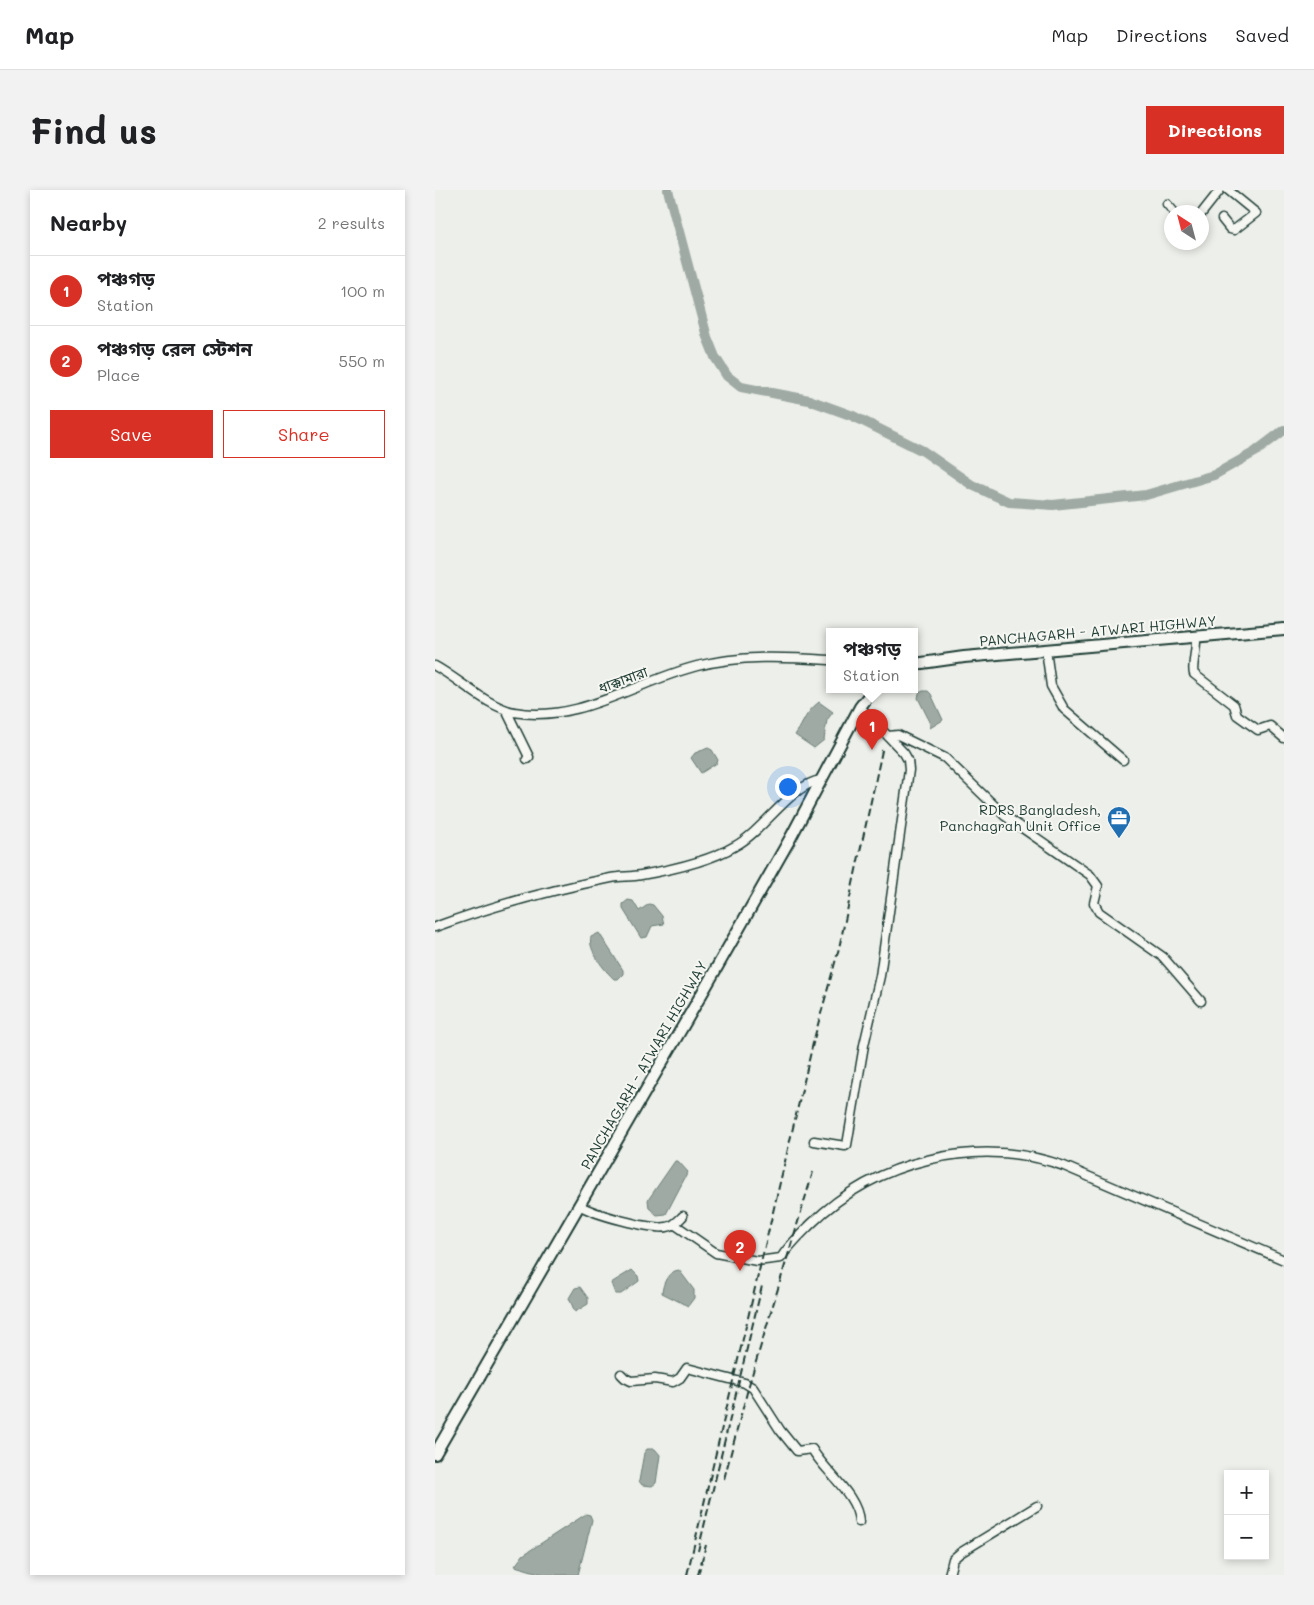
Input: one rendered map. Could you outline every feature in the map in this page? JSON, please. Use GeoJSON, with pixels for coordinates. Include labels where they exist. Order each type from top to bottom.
{"type":"FeatureCollection","features":[{"type":"Feature","properties":{"kind":"main road","name":"PANCHAGARH - ATWARI HIGHWAY"},"geometry":{"type":"LineString","coordinates":[[918,663],[943,658],[1284,629]]}},
{"type":"Feature","properties":{"kind":"main road","name":"PANCHAGARH - ATWARI HIGHWAY"},"geometry":{"type":"LineString","coordinates":[[435,1454],[709,983],[860,707],[870,693]]}},
{"type":"Feature","properties":{"kind":"street"},"geometry":{"type":"LineString","coordinates":[[1208,205],[1220,190]]}},
{"type":"Feature","properties":{"kind":"street"},"geometry":{"type":"LineString","coordinates":[[1222,219],[1230,229],[1234,230],[1256,213],[1228,190]]}},
{"type":"Feature","properties":{"kind":"street"},"geometry":{"type":"LineString","coordinates":[[1196,637],[1197,652],[1191,667],[1194,674],[1234,705],[1240,717],[1258,730],[1270,726],[1284,738]]}},
{"type":"Feature","properties":{"kind":"street"},"geometry":{"type":"LineString","coordinates":[[1046,650],[1051,686],[1064,710],[1123,760]]}},
{"type":"Feature","properties":{"kind":"street","name":"ধাক্কামারা"},"geometry":{"type":"LineString","coordinates":[[435,666],[507,710],[533,713],[576,708],[626,693],[684,670],[719,661],[761,658],[826,660]]}},
{"type":"Feature","properties":{"kind":"street"},"geometry":{"type":"LineString","coordinates":[[814,1141],[845,1146],[847,1144],[864,1045],[880,976],[909,770],[907,756],[860,707]]}},
{"type":"Feature","properties":{"kind":"street"},"geometry":{"type":"LineString","coordinates":[[507,710],[527,752],[529,757],[527,759]]}},
{"type":"Feature","properties":{"kind":"street"},"geometry":{"type":"LineString","coordinates":[[888,736],[898,735],[945,758],[986,800],[1011,822],[1095,879],[1098,886],[1094,903],[1096,909],[1163,957],[1201,1001]]}},
{"type":"Feature","properties":{"kind":"street"},"geometry":{"type":"LineString","coordinates":[[435,927],[493,906],[611,878],[650,874],[714,856],[734,847],[758,831],[804,785],[821,780]]}},
{"type":"Feature","properties":{"kind":"street"},"geometry":{"type":"LineString","coordinates":[[674,1224],[716,1253],[757,1261],[781,1258],[819,1217],[844,1196],[869,1181],[931,1159],[1002,1153],[1032,1156],[1064,1166],[1284,1260]]}},
{"type":"Feature","properties":{"kind":"street"},"geometry":{"type":"LineString","coordinates":[[579,1205],[593,1213],[664,1228],[674,1224],[683,1216]]}},
{"type":"Feature","properties":{"kind":"street"},"geometry":{"type":"LineString","coordinates":[[621,1374],[631,1381],[655,1379],[673,1382],[687,1368],[749,1385],[759,1394],[780,1430],[797,1451],[812,1449],[822,1466],[833,1475],[857,1513],[859,1522]]}},
{"type":"Feature","properties":{"kind":"street"},"geometry":{"type":"LineString","coordinates":[[949,1575],[953,1559],[960,1553],[1037,1506]]}},
{"type":"Feature","properties":{"kind":"shaded area"},"geometry":{"type":"Polygon","coordinates":[[[928,691],[931,694],[943,720],[930,728],[929,720],[918,698],[919,693],[928,691]]]}},
{"type":"Feature","properties":{"kind":"shaded area"},"geometry":{"type":"Polygon","coordinates":[[[819,702],[833,712],[827,720],[824,740],[814,748],[795,735],[807,714],[819,702]]]}},
{"type":"Feature","properties":{"kind":"shaded area"},"geometry":{"type":"Polygon","coordinates":[[[708,748],[712,750],[718,760],[717,763],[701,773],[691,758],[695,753],[708,748]]]}},
{"type":"Feature","properties":{"kind":"shaded area"},"geometry":{"type":"Polygon","coordinates":[[[628,900],[633,901],[639,911],[649,904],[653,905],[662,916],[664,924],[652,926],[647,937],[641,938],[623,909],[623,904],[628,900]]]}},
{"type":"Feature","properties":{"kind":"shaded area"},"geometry":{"type":"Polygon","coordinates":[[[599,933],[623,970],[623,974],[618,979],[614,979],[606,971],[594,953],[590,942],[591,937],[599,933]]]}},
{"type":"Feature","properties":{"kind":"shaded area"},"geometry":{"type":"Polygon","coordinates":[[[675,1161],[678,1161],[688,1172],[666,1214],[657,1215],[649,1208],[648,1200],[675,1161]]]}},
{"type":"Feature","properties":{"kind":"shaded area"},"geometry":{"type":"Polygon","coordinates":[[[632,1270],[638,1276],[639,1281],[621,1294],[615,1294],[611,1283],[632,1270]]]}},
{"type":"Feature","properties":{"kind":"shaded area"},"geometry":{"type":"Polygon","coordinates":[[[679,1270],[694,1290],[694,1298],[688,1306],[662,1293],[669,1275],[679,1270]]]}},
{"type":"Feature","properties":{"kind":"shaded area"},"geometry":{"type":"Polygon","coordinates":[[[580,1287],[588,1298],[588,1304],[575,1312],[569,1298],[575,1288],[580,1287]]]}},
{"type":"Feature","properties":{"kind":"shaded area"},"geometry":{"type":"Polygon","coordinates":[[[647,1449],[655,1449],[660,1455],[656,1483],[652,1486],[642,1485],[639,1481],[644,1453],[647,1449]]]}},
{"type":"Feature","properties":{"kind":"shaded area"},"geometry":{"type":"Polygon","coordinates":[[[586,1514],[590,1515],[592,1520],[578,1575],[546,1575],[515,1566],[523,1555],[586,1514]]]}},
{"type":"Feature","properties":{"kind":"waterway"},"geometry":{"type":"LineString","coordinates":[[668,190],[707,337],[715,357],[727,376],[741,387],[809,400],[853,416],[923,451],[972,485],[1009,502],[1053,505],[1146,495],[1214,475],[1255,452],[1284,430]]}},
{"type":"Feature","properties":{"kind":"railway"},"geometry":{"type":"LineString","coordinates":[[687,1575],[814,1039],[839,948],[883,746]]}},
{"type":"Feature","properties":{"kind":"railway"},"geometry":{"type":"LineString","coordinates":[[724,1479],[749,1385],[813,1172]]}},
{"type":"Feature","properties":{"kind":"railway"},"geometry":{"type":"LineString","coordinates":[[698,1551],[762,1286]]}},
{"type":"Feature","properties":{"kind":"railway"},"geometry":{"type":"LineString","coordinates":[[698,1575],[706,1545]]}},
{"type":"Feature","properties":{"kind":"place","name":"পঞ্চগড়"},"geometry":{"type":"Point","coordinates":[872,750]}},
{"type":"Feature","properties":{"kind":"place","name":"RDRS Bangladesh, Panchagrah Unit Office"},"geometry":{"type":"Point","coordinates":[1119,839]}},
{"type":"Feature","properties":{"kind":"place","name":"পঞ্চগড় রেল স্টেশন"},"geometry":{"type":"Point","coordinates":[740,1271]}}]}
